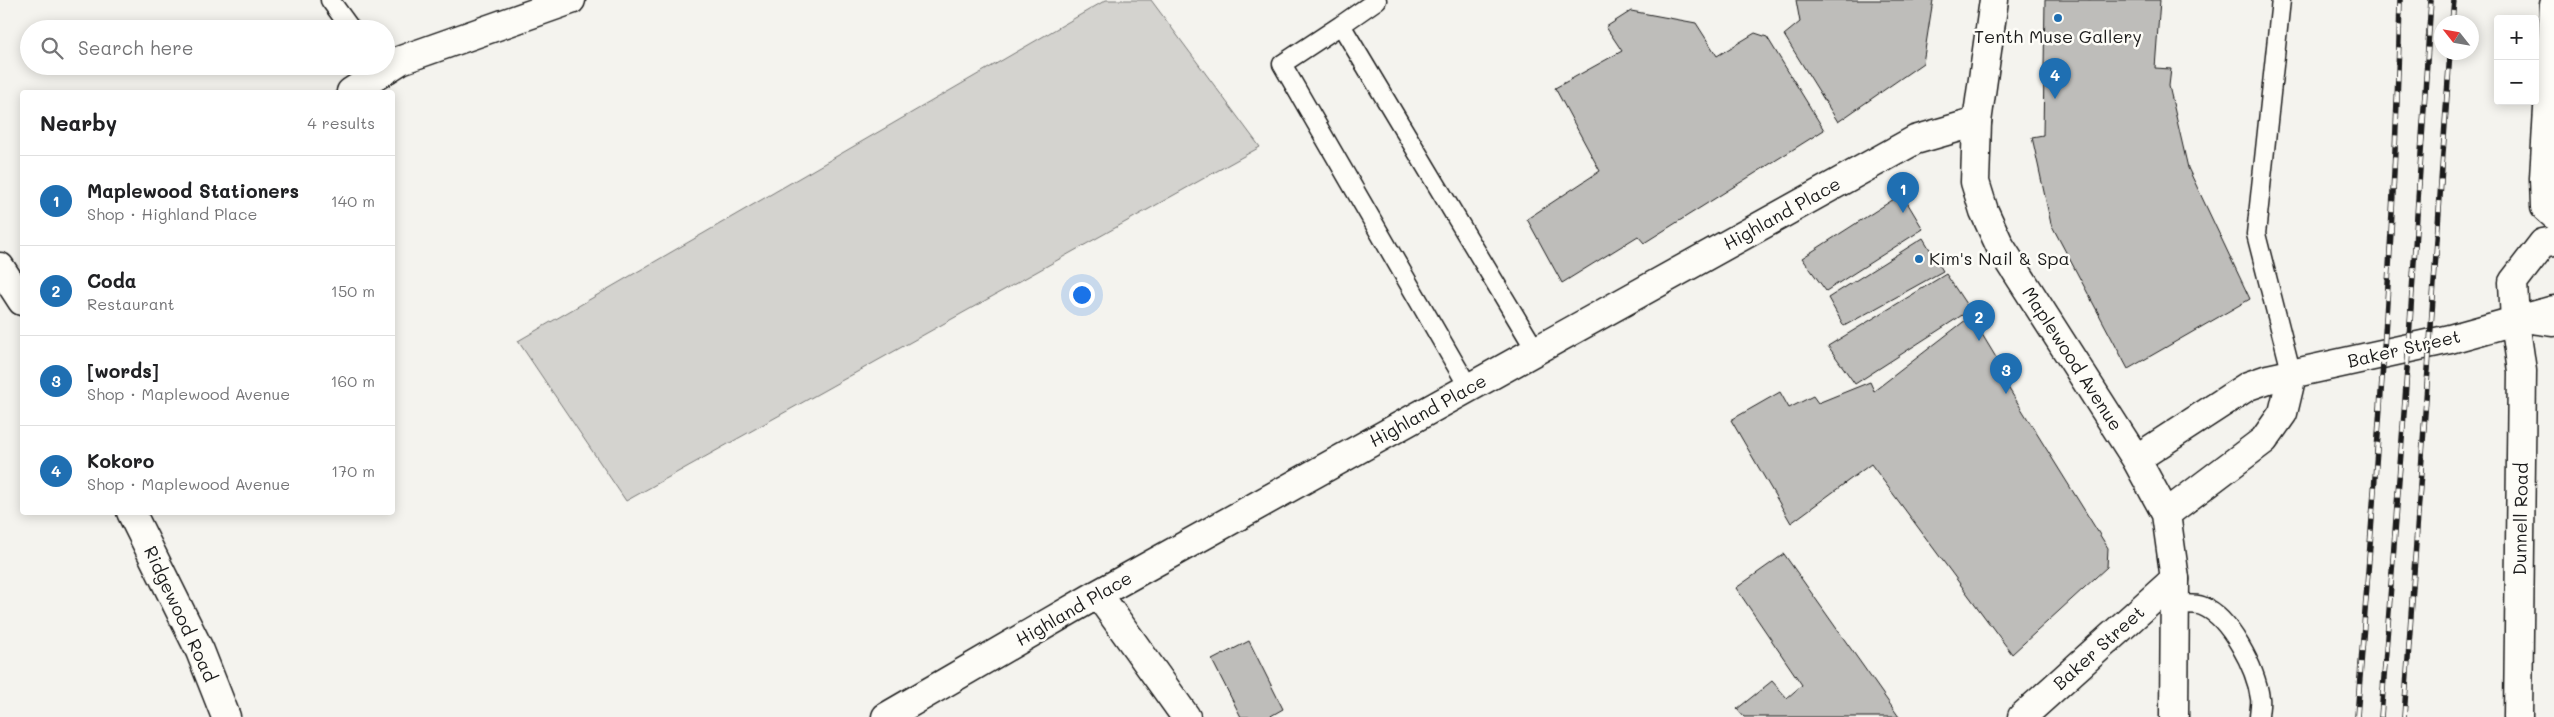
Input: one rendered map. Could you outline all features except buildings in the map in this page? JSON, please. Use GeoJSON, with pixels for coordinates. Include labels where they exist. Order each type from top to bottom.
{"type":"FeatureCollection","features":[{"type":"Feature","properties":{"kind":"street"},"geometry":{"type":"LineString","coordinates":[[395,62],[571,0]]}},
{"type":"Feature","properties":{"kind":"street","name":"Maplewood Avenue"},"geometry":{"type":"LineString","coordinates":[[1994,0],[1977,122],[1975,182],[1984,211],[2000,246],[2136,459],[2166,514],[2175,592],[2174,717]]}},
{"type":"Feature","properties":{"kind":"street"},"geometry":{"type":"LineString","coordinates":[[2554,5],[2544,178],[2545,207],[2554,215]]}},
{"type":"Feature","properties":{"kind":"street"},"geometry":{"type":"LineString","coordinates":[[353,90],[372,75]]}},
{"type":"Feature","properties":{"kind":"street","name":"Highland Place"},"geometry":{"type":"LineString","coordinates":[[886,717],[1098,594],[1915,140],[1977,122]]}},
{"type":"Feature","properties":{"kind":"street"},"geometry":{"type":"LineString","coordinates":[[2515,322],[2513,282],[2543,242],[2554,241]]}},
{"type":"Feature","properties":{"kind":"street"},"geometry":{"type":"LineString","coordinates":[[0,267],[20,297]]}},
{"type":"Feature","properties":{"kind":"street","name":"Baker Street"},"geometry":{"type":"LineString","coordinates":[[2136,459],[2248,386],[2450,339],[2554,310]]}},
{"type":"Feature","properties":{"kind":"street","name":"Dunnell Road"},"geometry":{"type":"LineString","coordinates":[[2515,322],[2522,371],[2518,717]]}},
{"type":"Feature","properties":{"kind":"street"},"geometry":{"type":"LineString","coordinates":[[2166,514],[2264,440],[2283,413],[2292,375]]}},
{"type":"Feature","properties":{"kind":"street","name":"Ridgewood Road"},"geometry":{"type":"LineString","coordinates":[[132,515],[200,651],[226,717]]}},
{"type":"Feature","properties":{"kind":"street","name":"Baker Street"},"geometry":{"type":"LineString","coordinates":[[2022,717],[2175,592]]}},
{"type":"Feature","properties":{"kind":"street"},"geometry":{"type":"LineString","coordinates":[[1098,594],[1186,717]]}},
{"type":"Feature","properties":{"kind":"lane"},"geometry":{"type":"LineString","coordinates":[[330,0],[344,20]]}},
{"type":"Feature","properties":{"kind":"lane"},"geometry":{"type":"LineString","coordinates":[[1377,0],[1282,64],[1469,388]]}},
{"type":"Feature","properties":{"kind":"lane"},"geometry":{"type":"LineString","coordinates":[[2281,0],[2256,234],[2292,375]]}},
{"type":"Feature","properties":{"kind":"lane"},"geometry":{"type":"LineString","coordinates":[[1341,25],[1536,351]]}},
{"type":"Feature","properties":{"kind":"lane"},"geometry":{"type":"LineString","coordinates":[[2515,322],[2554,327]]}},
{"type":"Feature","properties":{"kind":"lane"},"geometry":{"type":"LineString","coordinates":[[2175,592],[2214,612],[2229,629],[2253,670],[2260,699],[2259,717]]}},
{"type":"Feature","properties":{"kind":"shaded area"},"geometry":{"type":"Polygon","coordinates":[[[1106,0],[1151,0],[1260,147],[626,501],[518,341],[1106,0]]]}},
{"type":"Feature","properties":{"kind":"railway"},"geometry":{"type":"LineString","coordinates":[[2357,717],[2389,269],[2400,0]]}},
{"type":"Feature","properties":{"kind":"railway"},"geometry":{"type":"LineString","coordinates":[[2381,717],[2405,400],[2431,0]]}},
{"type":"Feature","properties":{"kind":"railway"},"geometry":{"type":"LineString","coordinates":[[2453,15],[2454,0]]}},
{"type":"Feature","properties":{"kind":"railway"},"geometry":{"type":"LineString","coordinates":[[2404,717],[2449,60]]}},
{"type":"Feature","properties":{"kind":"place","name":"Tenth Muse Gallery"},"geometry":{"type":"Point","coordinates":[2058,18]}},
{"type":"Feature","properties":{"kind":"place","name":"Kokoro"},"geometry":{"type":"Point","coordinates":[2055,99]}},
{"type":"Feature","properties":{"kind":"place","name":"Maplewood Stationers"},"geometry":{"type":"Point","coordinates":[1903,213]}},
{"type":"Feature","properties":{"kind":"place","name":"Kim's Nail & Spa"},"geometry":{"type":"Point","coordinates":[1919,259]}},
{"type":"Feature","properties":{"kind":"place","name":"Coda"},"geometry":{"type":"Point","coordinates":[1979,341]}},
{"type":"Feature","properties":{"kind":"place","name":"[words]"},"geometry":{"type":"Point","coordinates":[2006,394]}}]}
